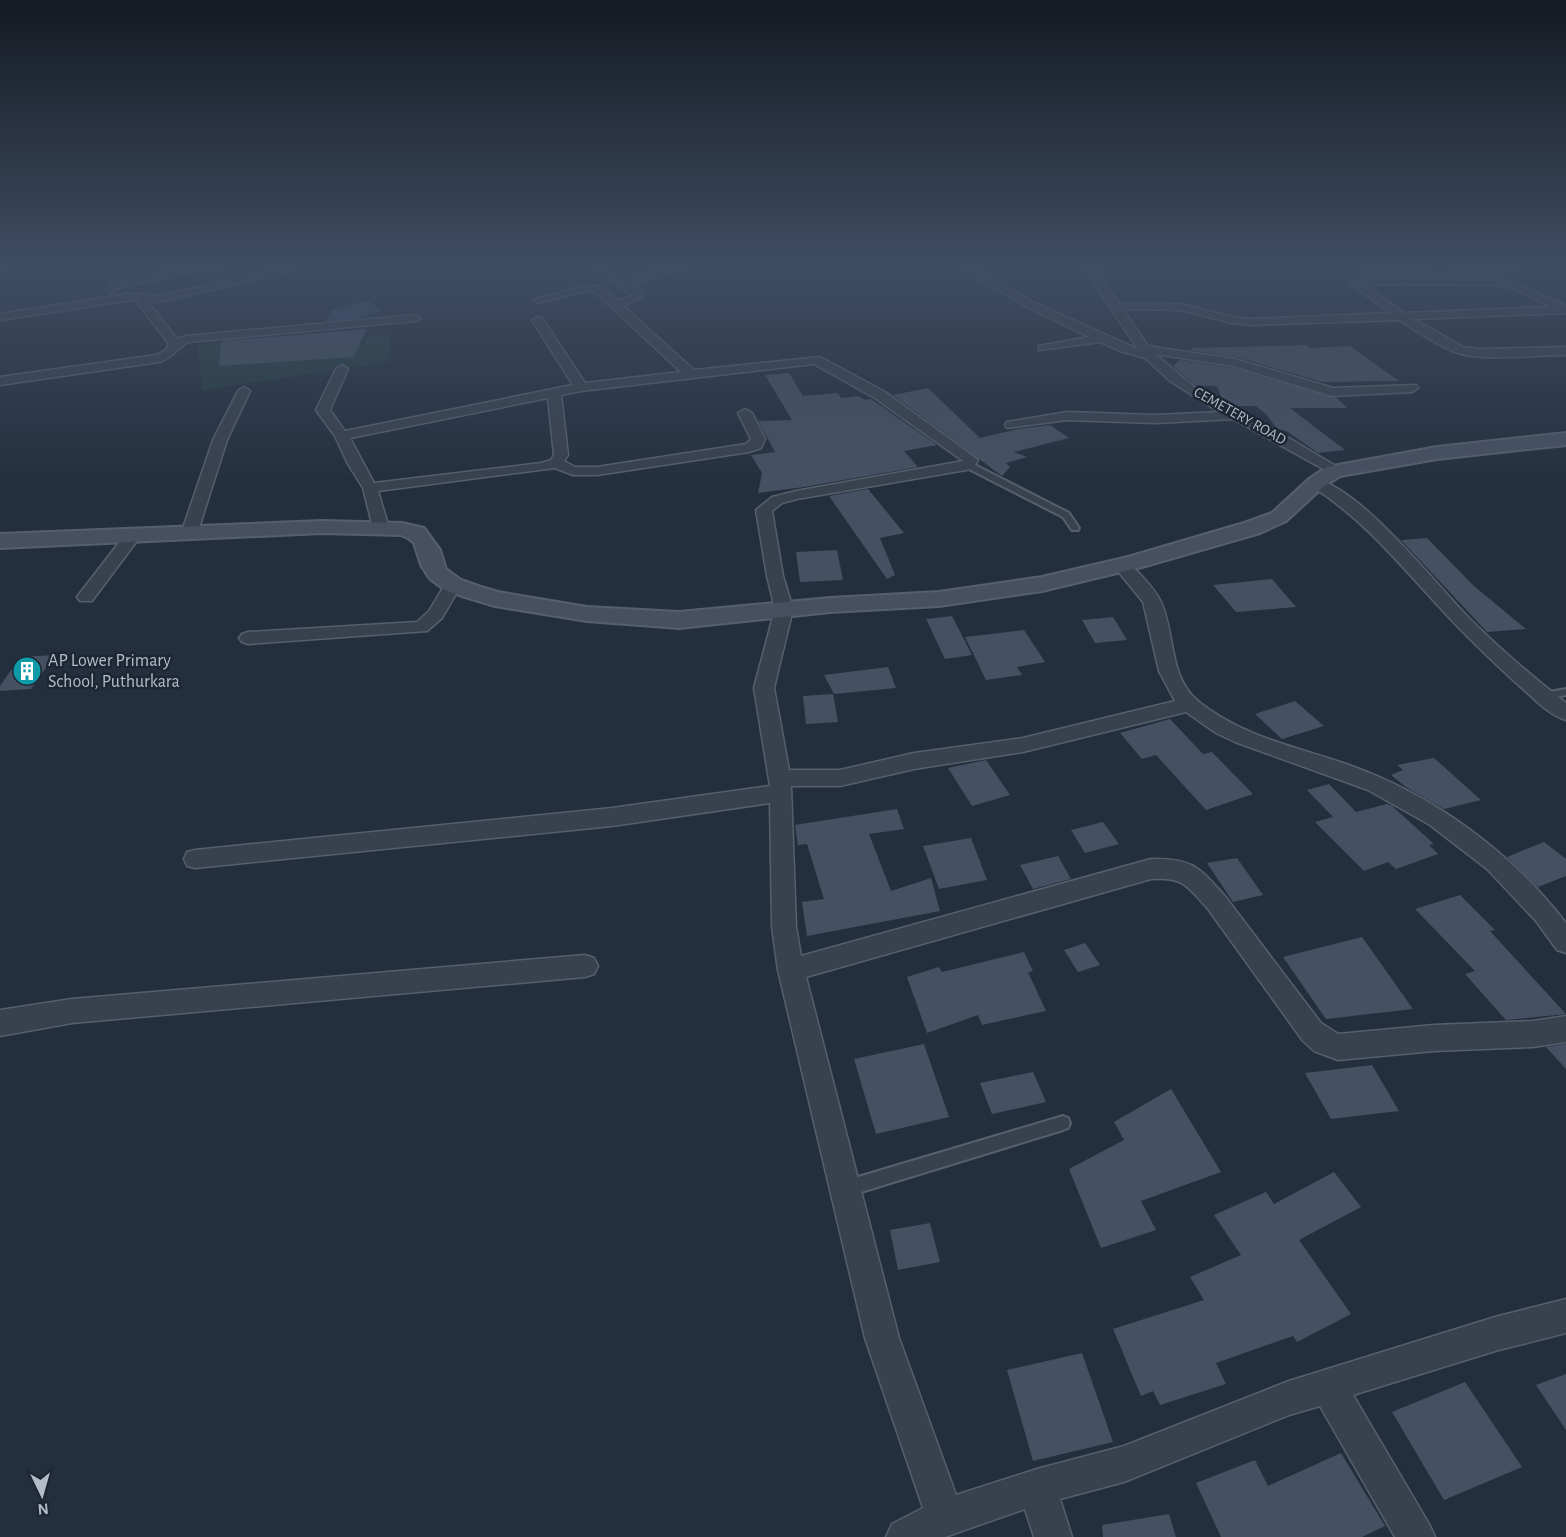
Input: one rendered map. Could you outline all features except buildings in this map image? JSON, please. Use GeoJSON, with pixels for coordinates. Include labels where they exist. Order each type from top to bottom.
{"type":"FeatureCollection","features":[{"type":"Feature","properties":{"kind":"street"},"geometry":{"type":"LineString","coordinates":[[170,339],[174,344]]}},
{"type":"Feature","properties":{"kind":"street"},"geometry":{"type":"LineString","coordinates":[[0,381],[159,358],[171,352],[174,344],[189,339]]}},
{"type":"Feature","properties":{"kind":"street"},"geometry":{"type":"LineString","coordinates":[[550,339],[581,387]]}},
{"type":"Feature","properties":{"kind":"street"},"geometry":{"type":"LineString","coordinates":[[653,339],[691,374]]}},
{"type":"Feature","properties":{"kind":"street"},"geometry":{"type":"LineString","coordinates":[[1043,348],[1098,339]]}},
{"type":"Feature","properties":{"kind":"street"},"geometry":{"type":"LineString","coordinates":[[1103,339],[1124,349],[1234,363],[1332,392],[1412,388]]}},
{"type":"Feature","properties":{"kind":"street","name":"CEMETERY ROAD"},"geometry":{"type":"LineString","coordinates":[[1137,339],[1146,352],[1174,377],[1235,415],[1334,471]]}},
{"type":"Feature","properties":{"kind":"street"},"geometry":{"type":"LineString","coordinates":[[1440,339],[1460,350],[1479,353],[1566,351]]}},
{"type":"Feature","properties":{"kind":"street"},"geometry":{"type":"LineString","coordinates":[[342,436],[581,387],[816,360],[880,395],[971,460],[968,465],[796,495],[769,505],[764,510],[784,609],[764,688],[780,786],[784,927],[790,970],[882,1338],[945,1517]]}},
{"type":"Feature","properties":{"kind":"street"},"geometry":{"type":"LineString","coordinates":[[342,369],[323,410],[342,436],[355,464],[370,488],[381,528]]}},
{"type":"Feature","properties":{"kind":"street"},"geometry":{"type":"LineString","coordinates":[[190,531],[220,440],[244,392]]}},
{"type":"Feature","properties":{"kind":"street"},"geometry":{"type":"LineString","coordinates":[[554,392],[561,455],[556,463]]}},
{"type":"Feature","properties":{"kind":"street"},"geometry":{"type":"LineString","coordinates":[[370,488],[542,467],[556,463],[573,471],[597,471],[749,448],[756,445],[758,439],[745,413]]}},
{"type":"Feature","properties":{"kind":"street"},"geometry":{"type":"LineString","coordinates":[[1012,425],[1067,416],[1156,419],[1235,415]]}},
{"type":"Feature","properties":{"kind":"street"},"geometry":{"type":"LineString","coordinates":[[0,541],[190,531],[322,527],[381,528],[416,533],[429,550],[432,565],[438,574],[453,585],[495,599],[587,614],[679,620],[784,609],[939,599],[1042,584],[1121,565],[1252,528],[1279,517],[1316,483],[1334,471],[1437,453],[1562,443]]}},
{"type":"Feature","properties":{"kind":"street"},"geometry":{"type":"LineString","coordinates":[[1316,483],[1340,496],[1363,515],[1465,624],[1566,713]]}},
{"type":"Feature","properties":{"kind":"street"},"geometry":{"type":"LineString","coordinates":[[86,597],[134,534]]}},
{"type":"Feature","properties":{"kind":"street"},"geometry":{"type":"LineString","coordinates":[[1121,565],[1141,586],[1154,606],[1166,667],[1173,684],[1189,704],[1218,724],[1247,738],[1344,771],[1396,793],[1425,811],[1496,864],[1544,911],[1566,942]]}},
{"type":"Feature","properties":{"kind":"street"},"geometry":{"type":"LineString","coordinates":[[248,638],[421,627],[430,624],[453,585]]}},
{"type":"Feature","properties":{"kind":"street"},"geometry":{"type":"LineString","coordinates":[[195,858],[588,820],[803,780],[840,778],[914,761],[1023,745],[1189,704]]}},
{"type":"Feature","properties":{"kind":"street"},"geometry":{"type":"LineString","coordinates":[[790,970],[1141,872],[1163,867],[1177,868],[1193,878],[1216,902],[1312,1032],[1324,1042],[1338,1047],[1434,1038],[1533,1034],[1566,1029]]}},
{"type":"Feature","properties":{"kind":"street"},"geometry":{"type":"LineString","coordinates":[[0,1023],[72,1011],[585,966]]}},
{"type":"Feature","properties":{"kind":"street"},"geometry":{"type":"LineString","coordinates":[[905,1537],[945,1517],[1037,1487],[1124,1464],[1289,1398],[1496,1334],[1566,1316]]}},
{"type":"Feature","properties":{"kind":"street"},"geometry":{"type":"LineString","coordinates":[[1328,1386],[1416,1537]]}},
{"type":"Feature","properties":{"kind":"street"},"geometry":{"type":"LineString","coordinates":[[1037,1487],[1053,1537]]}},
{"type":"Feature","properties":{"kind":"lane"},"geometry":{"type":"LineString","coordinates":[[968,465],[1066,515],[1076,528]]}},
{"type":"Feature","properties":{"kind":"lane"},"geometry":{"type":"LineString","coordinates":[[1544,696],[1566,692]]}},
{"type":"Feature","properties":{"kind":"lane"},"geometry":{"type":"LineString","coordinates":[[844,1189],[1063,1123]]}},
{"type":"Feature","properties":{"kind":"green space"},"geometry":{"type":"Polygon","coordinates":[[[367,339],[390,339],[388,362],[202,390],[198,345],[228,342],[364,344],[367,339]]]}},
{"type":"Feature","properties":{"kind":"place","name":"AP Lower Primary School, Puthurkara"},"geometry":{"type":"Point","coordinates":[27,671]}}]}
